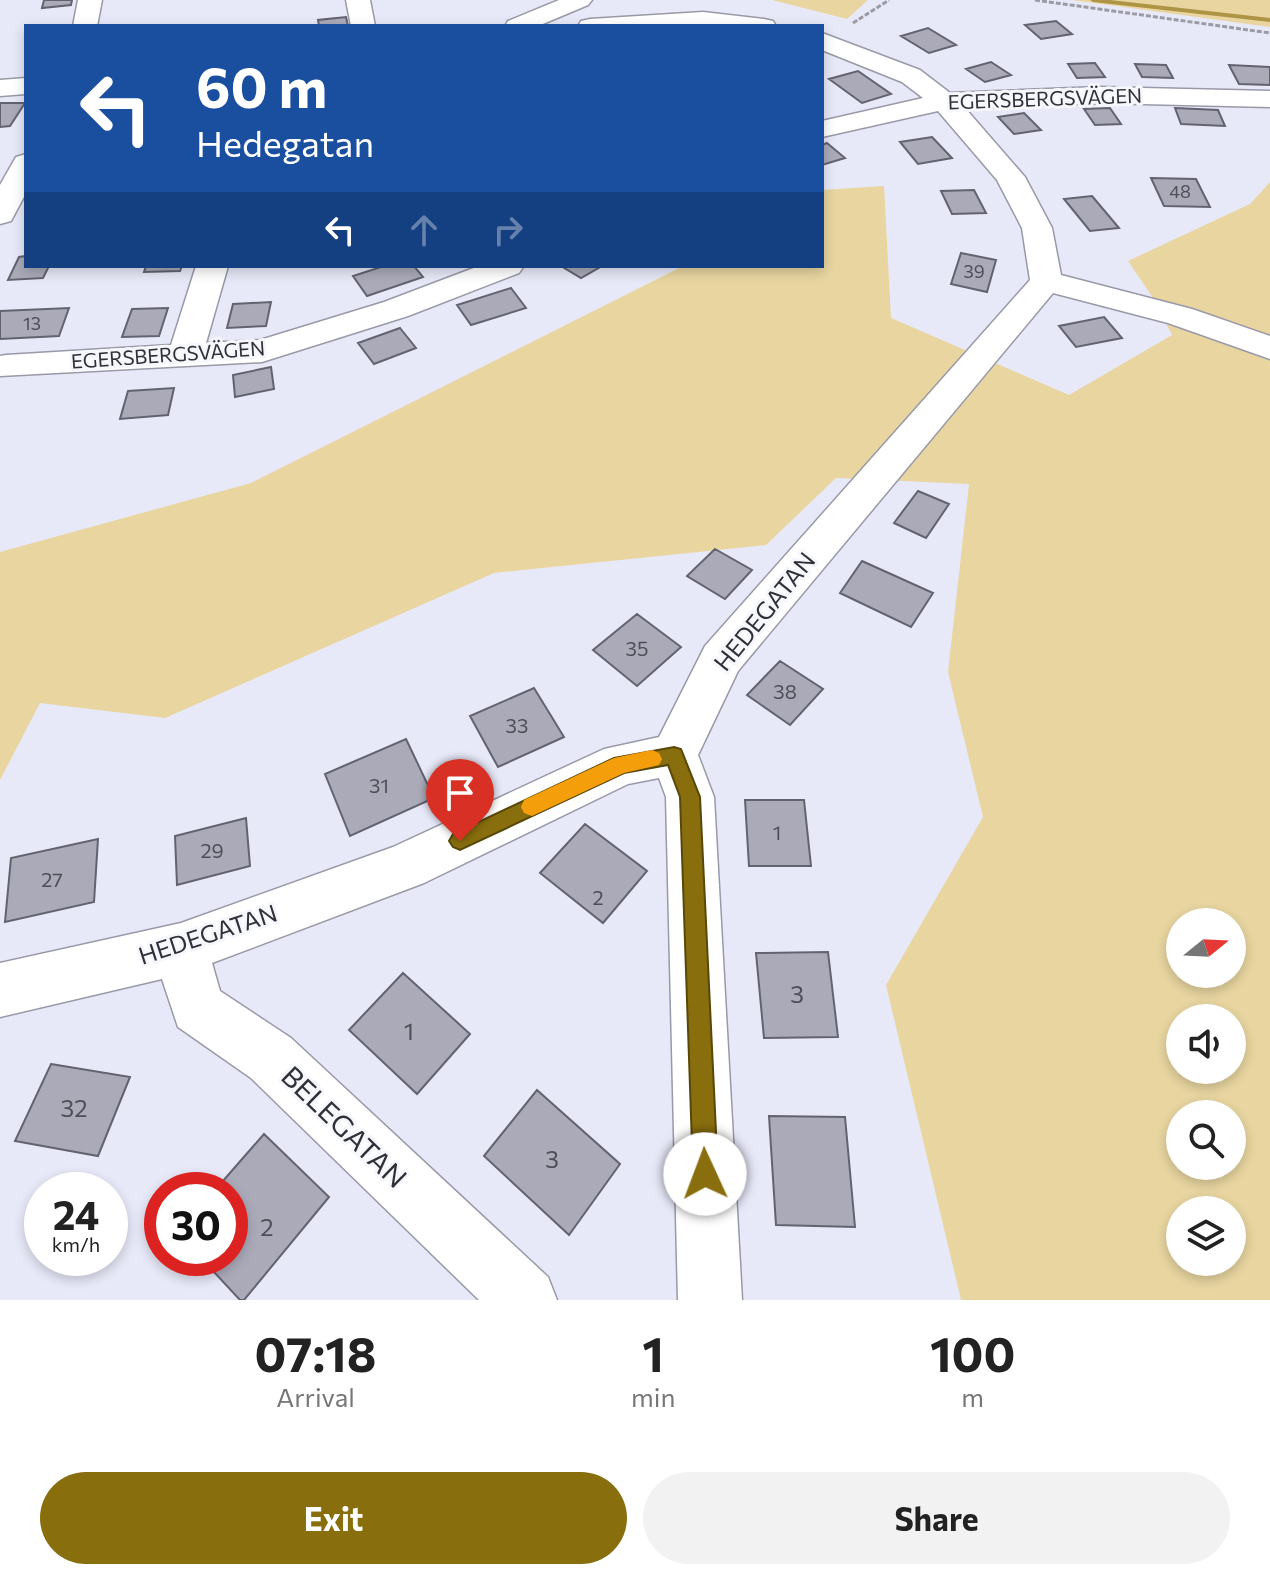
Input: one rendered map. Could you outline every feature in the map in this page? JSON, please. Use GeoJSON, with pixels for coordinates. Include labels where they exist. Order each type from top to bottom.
{"type":"FeatureCollection","features":[{"type":"Feature","properties":{"kind":"street"},"geometry":{"type":"LineString","coordinates":[[85,24],[90,0]]}},
{"type":"Feature","properties":{"kind":"street"},"geometry":{"type":"LineString","coordinates":[[358,0],[363,24]]}},
{"type":"Feature","properties":{"kind":"street"},"geometry":{"type":"LineString","coordinates":[[522,24],[580,0]]}},
{"type":"Feature","properties":{"kind":"street"},"geometry":{"type":"LineString","coordinates":[[543,16],[566,24]]}},
{"type":"Feature","properties":{"kind":"street"},"geometry":{"type":"LineString","coordinates":[[622,24],[703,19],[747,24]]}},
{"type":"Feature","properties":{"kind":"street"},"geometry":{"type":"LineString","coordinates":[[828,42],[911,76],[944,101],[1010,177],[1037,228],[1046,281],[1180,316],[1270,348]]}},
{"type":"Feature","properties":{"kind":"street"},"geometry":{"type":"LineString","coordinates":[[0,88],[24,86]]}},
{"type":"Feature","properties":{"kind":"street","name":"EGERSBERGSVÄGEN"},"geometry":{"type":"LineString","coordinates":[[824,129],[944,101],[1100,95],[1270,99]]}},
{"type":"Feature","properties":{"kind":"street"},"geometry":{"type":"LineString","coordinates":[[0,215],[24,167]]}},
{"type":"Feature","properties":{"kind":"street"},"geometry":{"type":"LineString","coordinates":[[185,355],[211,268]]}},
{"type":"Feature","properties":{"kind":"street","name":"EGERSBERGSVÄGEN"},"geometry":{"type":"LineString","coordinates":[[6,366],[262,351],[396,309],[503,268]]}},
{"type":"Feature","properties":{"kind":"street","name":"HEDEGATAN"},"geometry":{"type":"LineString","coordinates":[[0,990],[181,949],[406,866],[621,764],[674,755],[721,659],[1046,281]]}},
{"type":"Feature","properties":{"kind":"street"},"geometry":{"type":"LineString","coordinates":[[674,755],[690,797],[710,1300]]}},
{"type":"Feature","properties":{"kind":"street","name":"BELEGATAN"},"geometry":{"type":"LineString","coordinates":[[181,949],[197,1008],[271,1058],[525,1300]]}},
{"type":"Feature","properties":{"kind":"path"},"geometry":{"type":"LineString","coordinates":[[828,42],[889,0]]}},
{"type":"Feature","properties":{"kind":"path"},"geometry":{"type":"LineString","coordinates":[[1035,0],[1270,33]]}},
{"type":"Feature","properties":{"kind":"shaded area"},"geometry":{"type":"Polygon","coordinates":[[[772,0],[868,0],[847,19],[772,0]]]}},
{"type":"Feature","properties":{"kind":"shaded area"},"geometry":{"type":"Polygon","coordinates":[[[1072,0],[1270,0],[1270,27],[1072,0]]]}},
{"type":"Feature","properties":{"kind":"shaded area"},"geometry":{"type":"Polygon","coordinates":[[[1270,182],[1270,1300],[961,1300],[886,985],[983,817],[948,672],[969,484],[836,478],[766,545],[494,573],[165,718],[40,703],[0,780],[0,552],[251,483],[679,268],[824,268],[824,190],[884,186],[891,318],[1069,395],[1172,335],[1128,261],[1250,204],[1270,182]]]}},
{"type":"Feature","properties":{"kind":"building"},"geometry":{"type":"Polygon","coordinates":[[[44,0],[72,0],[71,5],[42,8],[44,0]]]}},
{"type":"Feature","properties":{"kind":"building"},"geometry":{"type":"Polygon","coordinates":[[[346,17],[348,24],[319,24],[318,20],[346,17]]]}},
{"type":"Feature","properties":{"kind":"building"},"geometry":{"type":"Polygon","coordinates":[[[1056,21],[1072,34],[1041,39],[1025,25],[1056,21]]]}},
{"type":"Feature","properties":{"kind":"building"},"geometry":{"type":"Polygon","coordinates":[[[928,28],[956,45],[929,53],[901,36],[928,28]]]}},
{"type":"Feature","properties":{"kind":"building"},"geometry":{"type":"Polygon","coordinates":[[[991,62],[1011,75],[985,82],[966,69],[991,62]]]}},
{"type":"Feature","properties":{"kind":"building"},"geometry":{"type":"Polygon","coordinates":[[[1095,63],[1105,77],[1077,78],[1068,64],[1095,63]]]}},
{"type":"Feature","properties":{"kind":"building"},"geometry":{"type":"Polygon","coordinates":[[[1135,64],[1166,65],[1173,78],[1142,77],[1135,64]]]}},
{"type":"Feature","properties":{"kind":"building"},"geometry":{"type":"Polygon","coordinates":[[[1229,65],[1270,67],[1270,85],[1239,84],[1229,65]]]}},
{"type":"Feature","properties":{"kind":"building"},"geometry":{"type":"Polygon","coordinates":[[[858,71],[891,94],[862,103],[829,79],[858,71]]]}},
{"type":"Feature","properties":{"kind":"building"},"geometry":{"type":"Polygon","coordinates":[[[0,103],[24,103],[10,126],[0,127],[0,103]]]}},
{"type":"Feature","properties":{"kind":"building"},"geometry":{"type":"Polygon","coordinates":[[[1110,108],[1121,124],[1095,125],[1084,109],[1110,108]]]}},
{"type":"Feature","properties":{"kind":"building"},"geometry":{"type":"Polygon","coordinates":[[[1175,108],[1218,110],[1225,126],[1181,124],[1175,108]]]}},
{"type":"Feature","properties":{"kind":"building"},"geometry":{"type":"Polygon","coordinates":[[[1024,113],[1041,130],[1014,134],[998,117],[1024,113]]]}},
{"type":"Feature","properties":{"kind":"building"},"geometry":{"type":"Polygon","coordinates":[[[932,137],[952,158],[918,164],[900,142],[932,137]]]}},
{"type":"Feature","properties":{"kind":"building"},"geometry":{"type":"Polygon","coordinates":[[[827,143],[845,158],[824,164],[824,144],[827,143]]]}},
{"type":"Feature","properties":{"kind":"building"},"geometry":{"type":"Polygon","coordinates":[[[1151,178],[1196,179],[1210,207],[1164,206],[1151,178]]]}},
{"type":"Feature","properties":{"kind":"building"},"geometry":{"type":"Polygon","coordinates":[[[974,190],[986,213],[952,214],[941,191],[974,190]]]}},
{"type":"Feature","properties":{"kind":"building"},"geometry":{"type":"Polygon","coordinates":[[[1092,196],[1119,228],[1090,231],[1064,199],[1092,196]]]}},
{"type":"Feature","properties":{"kind":"building"},"geometry":{"type":"Polygon","coordinates":[[[961,253],[996,260],[987,292],[951,284],[961,253]]]}},
{"type":"Feature","properties":{"kind":"building"},"geometry":{"type":"Polygon","coordinates":[[[24,256],[24,268],[48,268],[43,278],[8,280],[19,257],[24,256]]]}},
{"type":"Feature","properties":{"kind":"building"},"geometry":{"type":"Polygon","coordinates":[[[145,268],[181,268],[180,271],[144,272],[145,268]]]}},
{"type":"Feature","properties":{"kind":"building"},"geometry":{"type":"Polygon","coordinates":[[[378,268],[416,268],[423,277],[367,296],[353,276],[378,268]]]}},
{"type":"Feature","properties":{"kind":"building"},"geometry":{"type":"Polygon","coordinates":[[[564,268],[598,268],[581,278],[564,268]]]}},
{"type":"Feature","properties":{"kind":"building"},"geometry":{"type":"Polygon","coordinates":[[[511,288],[526,308],[471,325],[457,305],[511,288]]]}},
{"type":"Feature","properties":{"kind":"building"},"geometry":{"type":"Polygon","coordinates":[[[271,302],[266,326],[227,328],[233,304],[271,302]]]}},
{"type":"Feature","properties":{"kind":"building"},"geometry":{"type":"Polygon","coordinates":[[[69,308],[59,336],[0,339],[0,311],[69,308]]]}},
{"type":"Feature","properties":{"kind":"building"},"geometry":{"type":"Polygon","coordinates":[[[168,308],[159,336],[122,337],[132,309],[168,308]]]}},
{"type":"Feature","properties":{"kind":"building"},"geometry":{"type":"Polygon","coordinates":[[[1104,317],[1122,338],[1076,347],[1059,326],[1104,317]]]}},
{"type":"Feature","properties":{"kind":"building"},"geometry":{"type":"Polygon","coordinates":[[[400,328],[416,348],[374,364],[358,343],[400,328]]]}},
{"type":"Feature","properties":{"kind":"building"},"geometry":{"type":"Polygon","coordinates":[[[271,367],[274,389],[235,397],[233,375],[271,367]]]}},
{"type":"Feature","properties":{"kind":"building"},"geometry":{"type":"Polygon","coordinates":[[[174,388],[168,415],[120,419],[128,391],[174,388]]]}},
{"type":"Feature","properties":{"kind":"building"},"geometry":{"type":"Polygon","coordinates":[[[918,491],[949,504],[926,538],[894,523],[918,491]]]}},
{"type":"Feature","properties":{"kind":"building"},"geometry":{"type":"Polygon","coordinates":[[[715,549],[752,570],[725,599],[687,576],[715,549]]]}},
{"type":"Feature","properties":{"kind":"building"},"geometry":{"type":"Polygon","coordinates":[[[862,561],[933,593],[911,627],[840,593],[862,561]]]}},
{"type":"Feature","properties":{"kind":"building"},"geometry":{"type":"Polygon","coordinates":[[[637,614],[681,647],[637,686],[593,650],[637,614]]]}},
{"type":"Feature","properties":{"kind":"building"},"geometry":{"type":"Polygon","coordinates":[[[780,661],[823,689],[790,725],[747,695],[780,661]]]}},
{"type":"Feature","properties":{"kind":"building"},"geometry":{"type":"Polygon","coordinates":[[[534,688],[564,737],[498,767],[470,716],[534,688]]]}},
{"type":"Feature","properties":{"kind":"building"},"geometry":{"type":"Polygon","coordinates":[[[406,739],[434,798],[350,836],[325,774],[406,739]]]}},
{"type":"Feature","properties":{"kind":"building"},"geometry":{"type":"Polygon","coordinates":[[[745,800],[804,800],[811,866],[749,866],[745,800]]]}},
{"type":"Feature","properties":{"kind":"building"},"geometry":{"type":"Polygon","coordinates":[[[246,818],[250,866],[177,885],[175,836],[246,818]]]}},
{"type":"Feature","properties":{"kind":"building"},"geometry":{"type":"Polygon","coordinates":[[[585,824],[647,871],[603,923],[540,873],[585,824]]]}},
{"type":"Feature","properties":{"kind":"building"},"geometry":{"type":"Polygon","coordinates":[[[98,839],[94,902],[5,922],[11,858],[98,839]]]}},
{"type":"Feature","properties":{"kind":"building"},"geometry":{"type":"Polygon","coordinates":[[[828,952],[838,1037],[764,1038],[756,953],[828,952]]]}},
{"type":"Feature","properties":{"kind":"building"},"geometry":{"type":"Polygon","coordinates":[[[403,973],[470,1034],[417,1094],[349,1030],[403,973]]]}},
{"type":"Feature","properties":{"kind":"building"},"geometry":{"type":"Polygon","coordinates":[[[51,1064],[130,1077],[98,1156],[15,1141],[51,1064]]]}},
{"type":"Feature","properties":{"kind":"building"},"geometry":{"type":"Polygon","coordinates":[[[537,1090],[620,1164],[569,1235],[484,1156],[537,1090]]]}},
{"type":"Feature","properties":{"kind":"building"},"geometry":{"type":"Polygon","coordinates":[[[769,1116],[845,1117],[855,1227],[776,1225],[769,1116]]]}},
{"type":"Feature","properties":{"kind":"building"},"geometry":{"type":"Polygon","coordinates":[[[264,1134],[329,1197],[244,1300],[240,1300],[218,1276],[248,1276],[248,1172],[231,1172],[264,1134]]]}},
{"type":"Feature","properties":{"kind":"waterway"},"geometry":{"type":"LineString","coordinates":[[1093,0],[1270,20]]}},
{"type":"Feature","properties":{"kind":"slow traffic"},"geometry":{"type":"LineString","coordinates":[[532,807],[621,764],[652,759]]}},
{"type":"Feature","properties":{"kind":"route"},"geometry":{"type":"LineString","coordinates":[[460,841],[621,764],[674,755],[690,797],[705,1174]]}}]}
